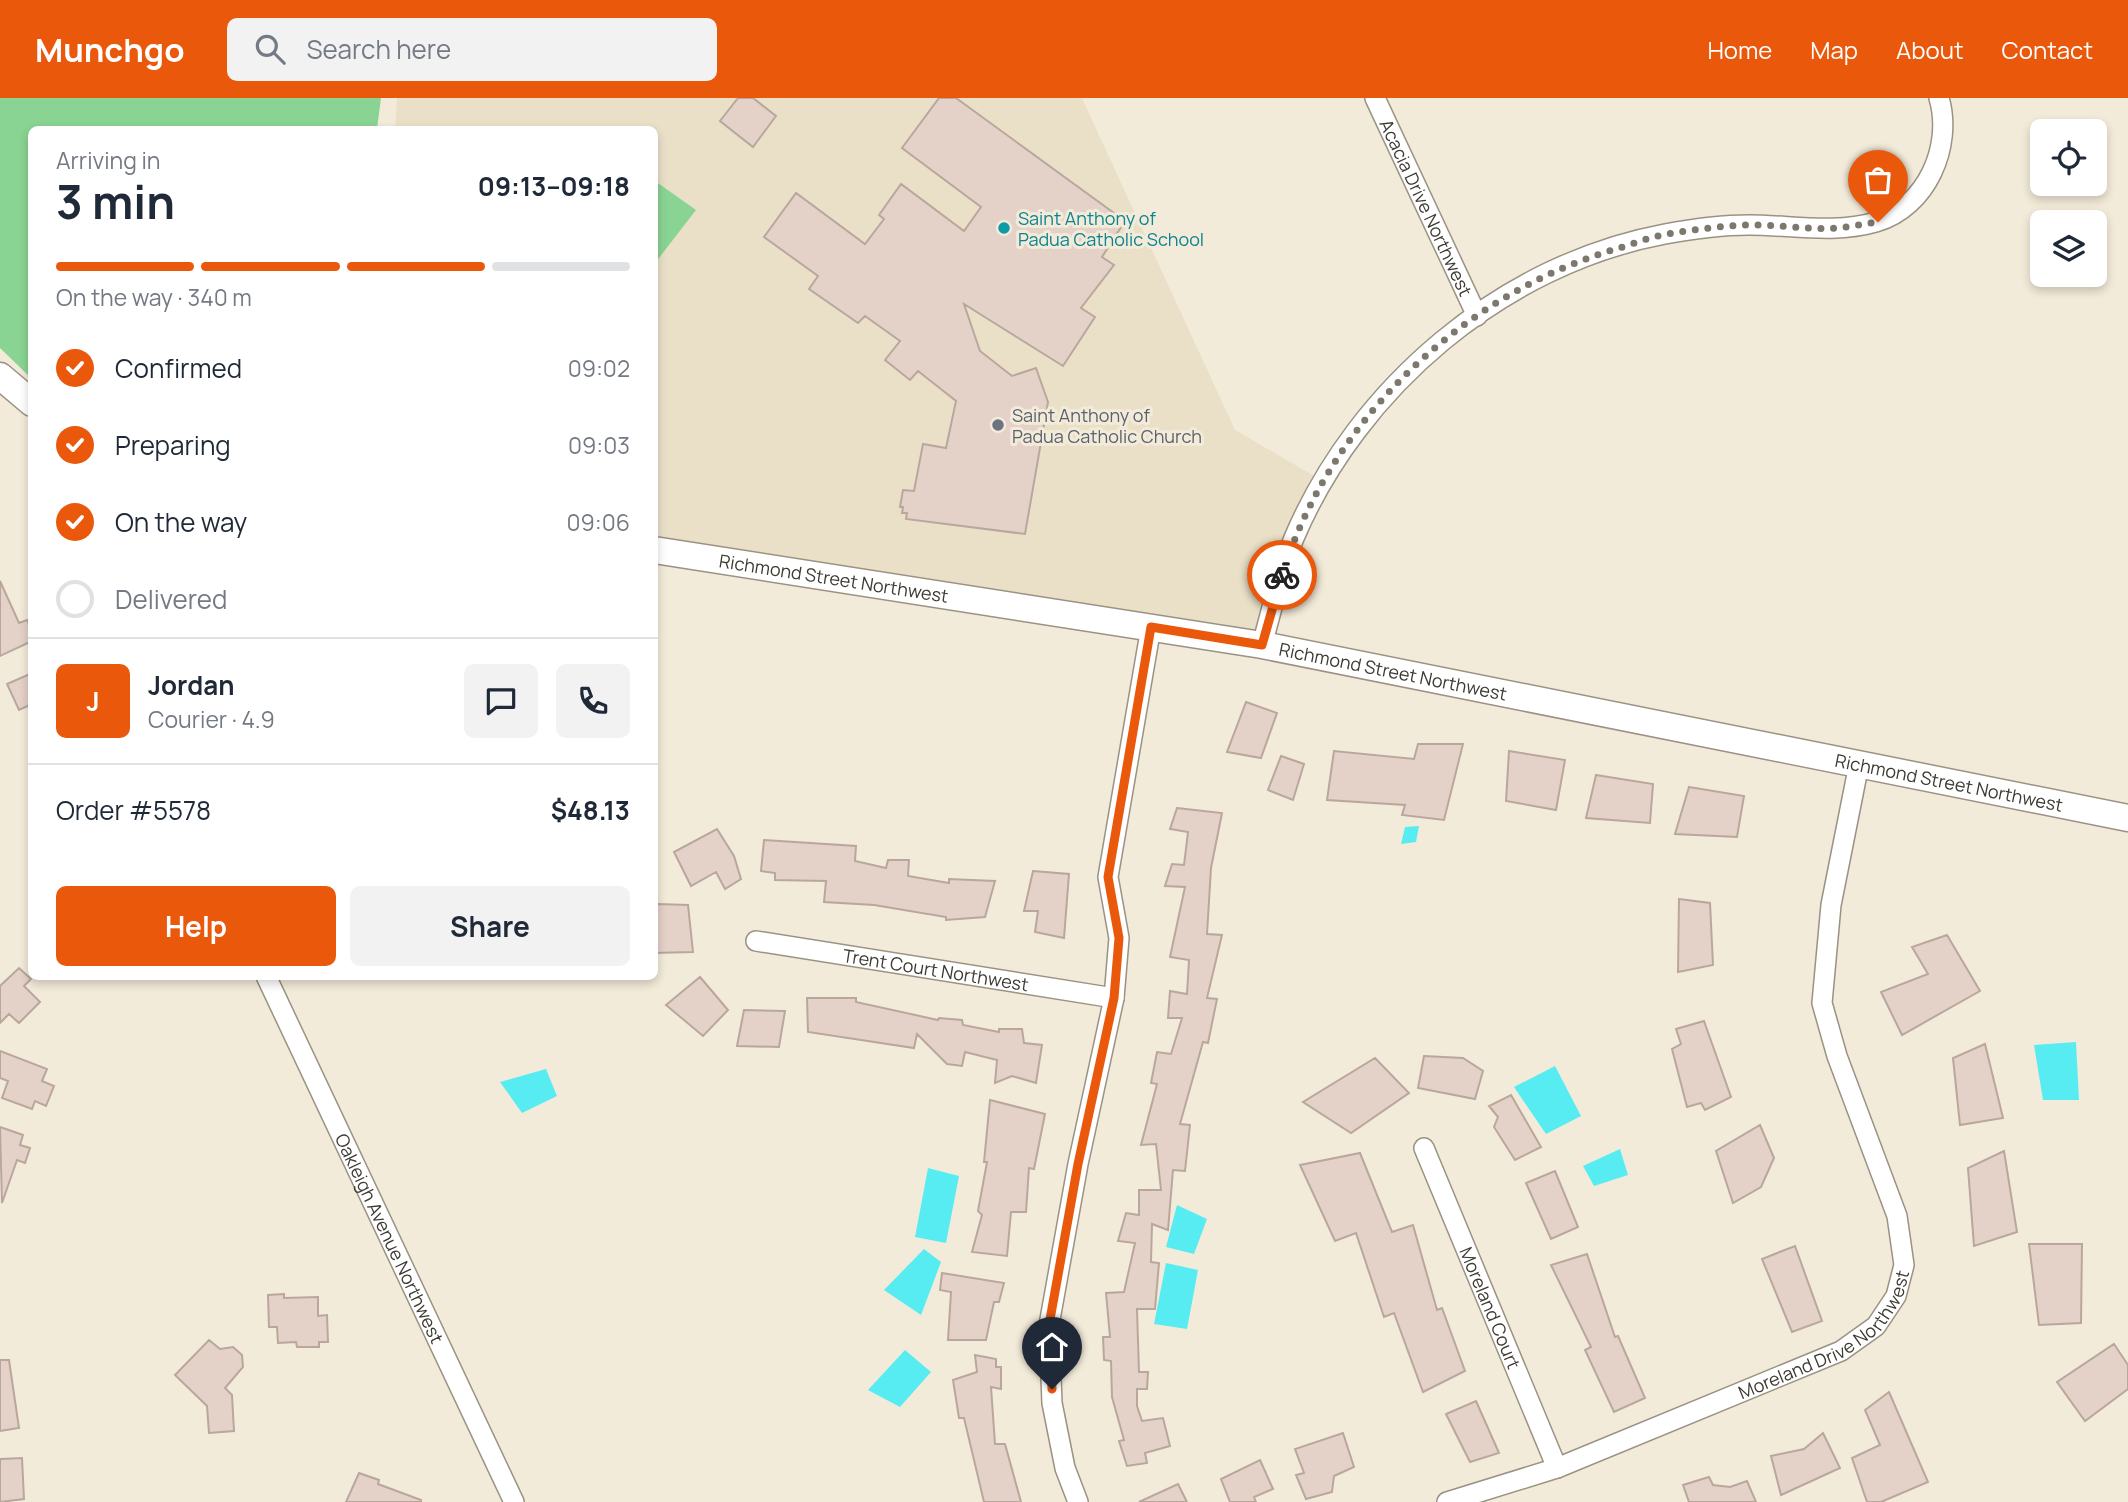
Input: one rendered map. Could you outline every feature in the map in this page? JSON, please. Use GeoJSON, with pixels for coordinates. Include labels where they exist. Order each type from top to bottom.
{"type":"FeatureCollection","features":[{"type":"Feature","properties":{"kind":"street","name":"Acacia Drive Northwest"},"geometry":{"type":"LineString","coordinates":[[1375,98],[1476,316]]}},
{"type":"Feature","properties":{"kind":"street","name":"Acacia Drive Northwest"},"geometry":{"type":"LineString","coordinates":[[1262,645],[1294,539],[1323,481],[1391,389],[1445,339],[1535,278],[1580,259],[1664,234],[1747,225],[1836,228],[1878,222],[1908,203],[1932,174],[1942,148],[1939,98]]}},
{"type":"Feature","properties":{"kind":"street"},"geometry":{"type":"LineString","coordinates":[[0,376],[28,400]]}},
{"type":"Feature","properties":{"kind":"street","name":"Richmond Street Northwest"},"geometry":{"type":"LineString","coordinates":[[658,551],[1262,645],[2128,818]]}},
{"type":"Feature","properties":{"kind":"street"},"geometry":{"type":"LineString","coordinates":[[1078,1502],[1065,1468],[1052,1402],[1049,1325],[1078,1164],[1114,998],[1119,938],[1108,877],[1151,627]]}},
{"type":"Feature","properties":{"kind":"street","name":"Moreland Drive Northwest"},"geometry":{"type":"LineString","coordinates":[[1447,1502],[1557,1468],[1841,1351],[1876,1326],[1896,1296],[1904,1265],[1897,1216],[1837,1056],[1822,1003],[1824,957],[1831,905],[1858,764]]}},
{"type":"Feature","properties":{"kind":"street","name":"Trent Court Northwest"},"geometry":{"type":"LineString","coordinates":[[756,941],[1114,998]]}},
{"type":"Feature","properties":{"kind":"street","name":"Oakleigh Avenue Northwest"},"geometry":{"type":"LineString","coordinates":[[268,980],[513,1502]]}},
{"type":"Feature","properties":{"kind":"street","name":"Moreland Court"},"geometry":{"type":"LineString","coordinates":[[1424,1148],[1557,1468]]}},
{"type":"Feature","properties":{"kind":"shaded area"},"geometry":{"type":"Polygon","coordinates":[[[397,98],[1082,98],[1235,430],[1323,481],[1262,645],[658,550],[658,126],[395,126],[397,98]]]}},
{"type":"Feature","properties":{"kind":"green space"},"geometry":{"type":"Polygon","coordinates":[[[0,98],[381,98],[377,126],[28,126],[28,375],[0,348],[0,98]]]}},
{"type":"Feature","properties":{"kind":"green space"},"geometry":{"type":"Polygon","coordinates":[[[658,183],[696,210],[658,259],[658,183]]]}},
{"type":"Feature","properties":{"kind":"water"},"geometry":{"type":"Polygon","coordinates":[[[1419,826],[1416,842],[1401,844],[1405,827],[1419,826]]]}},
{"type":"Feature","properties":{"kind":"water"},"geometry":{"type":"Polygon","coordinates":[[[2076,1042],[2079,1100],[2043,1100],[2034,1045],[2076,1042]]]}},
{"type":"Feature","properties":{"kind":"water"},"geometry":{"type":"Polygon","coordinates":[[[1555,1066],[1581,1116],[1546,1134],[1514,1087],[1555,1066]]]}},
{"type":"Feature","properties":{"kind":"water"},"geometry":{"type":"Polygon","coordinates":[[[546,1069],[557,1096],[522,1113],[500,1082],[546,1069]]]}},
{"type":"Feature","properties":{"kind":"water"},"geometry":{"type":"Polygon","coordinates":[[[1620,1149],[1628,1175],[1594,1186],[1583,1166],[1620,1149]]]}},
{"type":"Feature","properties":{"kind":"water"},"geometry":{"type":"Polygon","coordinates":[[[928,1168],[959,1176],[946,1243],[915,1237],[928,1168]]]}},
{"type":"Feature","properties":{"kind":"water"},"geometry":{"type":"Polygon","coordinates":[[[1177,1205],[1207,1219],[1194,1254],[1166,1247],[1177,1205]]]}},
{"type":"Feature","properties":{"kind":"water"},"geometry":{"type":"Polygon","coordinates":[[[924,1249],[941,1262],[921,1315],[884,1290],[924,1249]]]}},
{"type":"Feature","properties":{"kind":"water"},"geometry":{"type":"Polygon","coordinates":[[[1166,1263],[1198,1270],[1187,1329],[1154,1324],[1166,1263]]]}},
{"type":"Feature","properties":{"kind":"water"},"geometry":{"type":"Polygon","coordinates":[[[905,1350],[931,1372],[900,1407],[868,1390],[905,1350]]]}},
{"type":"Feature","properties":{"kind":"building"},"geometry":{"type":"Polygon","coordinates":[[[738,98],[753,98],[776,116],[753,147],[720,121],[738,98]]]}},
{"type":"Feature","properties":{"kind":"building","name":"Saint Anthony of Padua Catholic School"},"geometry":{"type":"Polygon","coordinates":[[[939,98],[956,98],[1125,221],[1102,257],[1114,265],[1081,308],[1095,317],[1063,366],[964,304],[980,351],[1012,376],[1036,368],[1048,402],[1025,534],[906,519],[907,513],[902,513],[903,507],[900,507],[903,490],[914,491],[923,444],[946,448],[956,401],[918,371],[910,380],[885,360],[900,341],[865,316],[858,323],[809,289],[818,276],[764,237],[796,193],[865,244],[884,219],[879,215],[901,184],[964,231],[981,207],[902,148],[939,98]]]}},
{"type":"Feature","properties":{"kind":"building"},"geometry":{"type":"Polygon","coordinates":[[[0,581],[19,623],[28,622],[28,643],[0,656],[0,581]]]}},
{"type":"Feature","properties":{"kind":"building"},"geometry":{"type":"Polygon","coordinates":[[[28,675],[28,706],[19,710],[7,684],[28,675]]]}},
{"type":"Feature","properties":{"kind":"building"},"geometry":{"type":"Polygon","coordinates":[[[1246,702],[1277,713],[1261,758],[1227,752],[1246,702]]]}},
{"type":"Feature","properties":{"kind":"building"},"geometry":{"type":"Polygon","coordinates":[[[1418,744],[1463,744],[1444,820],[1402,815],[1405,805],[1327,800],[1334,751],[1414,759],[1418,744]]]}},
{"type":"Feature","properties":{"kind":"building"},"geometry":{"type":"Polygon","coordinates":[[[1509,751],[1565,760],[1556,810],[1506,801],[1509,751]]]}},
{"type":"Feature","properties":{"kind":"building"},"geometry":{"type":"Polygon","coordinates":[[[1281,756],[1304,764],[1293,800],[1268,790],[1281,756]]]}},
{"type":"Feature","properties":{"kind":"building"},"geometry":{"type":"Polygon","coordinates":[[[1596,775],[1653,784],[1650,823],[1586,818],[1596,775]]]}},
{"type":"Feature","properties":{"kind":"building"},"geometry":{"type":"Polygon","coordinates":[[[1689,787],[1744,796],[1737,837],[1675,834],[1689,787]]]}},
{"type":"Feature","properties":{"kind":"building"},"geometry":{"type":"Polygon","coordinates":[[[1177,808],[1222,813],[1211,868],[1207,934],[1222,935],[1207,998],[1217,999],[1208,1043],[1203,1042],[1180,1124],[1190,1125],[1185,1171],[1173,1170],[1168,1230],[1152,1224],[1151,1262],[1159,1263],[1155,1309],[1137,1309],[1139,1372],[1148,1372],[1147,1389],[1137,1389],[1137,1406],[1142,1421],[1163,1418],[1170,1446],[1145,1453],[1147,1463],[1127,1466],[1119,1441],[1124,1440],[1112,1397],[1111,1361],[1104,1360],[1103,1337],[1110,1337],[1106,1293],[1124,1292],[1135,1243],[1118,1241],[1126,1213],[1139,1215],[1139,1190],[1161,1190],[1156,1144],[1141,1145],[1157,1084],[1151,1083],[1157,1052],[1171,1054],[1182,1018],[1168,1018],[1170,991],[1187,994],[1189,960],[1170,957],[1185,887],[1165,886],[1172,864],[1184,865],[1188,832],[1170,829],[1177,808]]]}},
{"type":"Feature","properties":{"kind":"building"},"geometry":{"type":"Polygon","coordinates":[[[717,829],[734,856],[741,879],[725,889],[716,872],[691,886],[674,852],[717,829]]]}},
{"type":"Feature","properties":{"kind":"building"},"geometry":{"type":"Polygon","coordinates":[[[764,840],[856,846],[855,861],[886,868],[888,860],[909,860],[908,876],[949,883],[949,879],[995,881],[985,917],[946,920],[946,917],[874,905],[824,902],[826,881],[775,880],[775,873],[761,871],[764,840]]]}},
{"type":"Feature","properties":{"kind":"building"},"geometry":{"type":"Polygon","coordinates":[[[1033,871],[1069,874],[1064,938],[1035,932],[1038,911],[1024,911],[1033,871]]]}},
{"type":"Feature","properties":{"kind":"building"},"geometry":{"type":"Polygon","coordinates":[[[1679,899],[1710,903],[1713,965],[1678,972],[1679,899]]]}},
{"type":"Feature","properties":{"kind":"building"},"geometry":{"type":"Polygon","coordinates":[[[658,904],[688,905],[693,952],[658,953],[658,904]]]}},
{"type":"Feature","properties":{"kind":"building"},"geometry":{"type":"Polygon","coordinates":[[[1947,935],[1980,991],[1902,1035],[1881,992],[1928,974],[1912,947],[1947,935]]]}},
{"type":"Feature","properties":{"kind":"building"},"geometry":{"type":"Polygon","coordinates":[[[19,968],[30,980],[24,986],[40,1002],[19,1023],[9,1014],[0,1023],[0,986],[19,968]]]}},
{"type":"Feature","properties":{"kind":"building"},"geometry":{"type":"Polygon","coordinates":[[[700,977],[728,1010],[703,1036],[666,1005],[700,977]]]}},
{"type":"Feature","properties":{"kind":"building"},"geometry":{"type":"Polygon","coordinates":[[[807,998],[856,998],[856,1002],[938,1020],[962,1020],[963,1025],[999,1032],[999,1029],[1022,1029],[1024,1043],[1042,1045],[1036,1083],[1012,1076],[995,1083],[997,1060],[965,1052],[962,1066],[947,1064],[917,1034],[914,1048],[808,1032],[807,998]]]}},
{"type":"Feature","properties":{"kind":"building"},"geometry":{"type":"Polygon","coordinates":[[[744,1010],[785,1011],[779,1047],[737,1046],[744,1010]]]}},
{"type":"Feature","properties":{"kind":"building"},"geometry":{"type":"Polygon","coordinates":[[[1704,1021],[1731,1097],[1705,1110],[1701,1103],[1687,1107],[1672,1049],[1681,1044],[1676,1029],[1704,1021]]]}},
{"type":"Feature","properties":{"kind":"building"},"geometry":{"type":"Polygon","coordinates":[[[1985,1044],[2003,1118],[1960,1125],[1953,1058],[1985,1044]]]}},
{"type":"Feature","properties":{"kind":"building"},"geometry":{"type":"Polygon","coordinates":[[[0,1051],[47,1069],[42,1081],[54,1086],[46,1106],[35,1101],[32,1109],[2,1098],[8,1081],[0,1078],[0,1051]]]}},
{"type":"Feature","properties":{"kind":"building"},"geometry":{"type":"Polygon","coordinates":[[[1424,1056],[1463,1058],[1483,1071],[1475,1099],[1418,1088],[1424,1056]]]}},
{"type":"Feature","properties":{"kind":"building"},"geometry":{"type":"Polygon","coordinates":[[[1375,1058],[1409,1093],[1351,1133],[1303,1102],[1375,1058]]]}},
{"type":"Feature","properties":{"kind":"building"},"geometry":{"type":"Polygon","coordinates":[[[1511,1095],[1541,1147],[1515,1160],[1494,1127],[1498,1117],[1489,1106],[1511,1095]]]}},
{"type":"Feature","properties":{"kind":"building"},"geometry":{"type":"Polygon","coordinates":[[[990,1100],[1045,1114],[1034,1169],[1029,1168],[1026,1212],[1011,1212],[1007,1256],[972,1252],[982,1215],[978,1211],[987,1162],[984,1162],[990,1100]]]}},
{"type":"Feature","properties":{"kind":"building"},"geometry":{"type":"Polygon","coordinates":[[[1760,1125],[1774,1158],[1761,1187],[1733,1203],[1716,1151],[1760,1125]]]}},
{"type":"Feature","properties":{"kind":"building"},"geometry":{"type":"Polygon","coordinates":[[[0,1127],[23,1135],[20,1145],[30,1148],[25,1163],[17,1160],[2,1203],[0,1127]]]}},
{"type":"Feature","properties":{"kind":"building"},"geometry":{"type":"Polygon","coordinates":[[[2004,1151],[2017,1232],[1974,1246],[1968,1168],[2004,1151]]]}},
{"type":"Feature","properties":{"kind":"building"},"geometry":{"type":"Polygon","coordinates":[[[1360,1153],[1392,1232],[1413,1225],[1437,1310],[1442,1308],[1465,1371],[1423,1392],[1394,1313],[1384,1317],[1356,1233],[1335,1241],[1300,1165],[1360,1153]]]}},
{"type":"Feature","properties":{"kind":"building"},"geometry":{"type":"Polygon","coordinates":[[[1555,1171],[1578,1227],[1551,1239],[1526,1183],[1555,1171]]]}},
{"type":"Feature","properties":{"kind":"building"},"geometry":{"type":"Polygon","coordinates":[[[2029,1244],[2082,1244],[2081,1323],[2039,1325],[2029,1244]]]}},
{"type":"Feature","properties":{"kind":"building"},"geometry":{"type":"Polygon","coordinates":[[[1795,1246],[1822,1321],[1792,1332],[1762,1259],[1795,1246]]]}},
{"type":"Feature","properties":{"kind":"building"},"geometry":{"type":"Polygon","coordinates":[[[1587,1254],[1615,1337],[1618,1336],[1645,1398],[1614,1412],[1585,1350],[1591,1347],[1551,1265],[1587,1254]]]}},
{"type":"Feature","properties":{"kind":"building"},"geometry":{"type":"Polygon","coordinates":[[[942,1273],[1004,1283],[999,1302],[994,1302],[986,1340],[948,1340],[951,1292],[940,1290],[942,1273]]]}},
{"type":"Feature","properties":{"kind":"building"},"geometry":{"type":"Polygon","coordinates":[[[284,1294],[284,1298],[318,1297],[318,1316],[327,1315],[328,1342],[319,1342],[319,1347],[297,1347],[296,1342],[278,1343],[277,1327],[269,1327],[268,1295],[284,1294]]]}},
{"type":"Feature","properties":{"kind":"building"},"geometry":{"type":"Polygon","coordinates":[[[209,1340],[220,1349],[233,1347],[242,1355],[243,1367],[225,1388],[232,1395],[234,1431],[209,1433],[207,1406],[175,1375],[209,1340]]]}},
{"type":"Feature","properties":{"kind":"building"},"geometry":{"type":"Polygon","coordinates":[[[2114,1344],[2128,1365],[2128,1389],[2085,1421],[2057,1382],[2114,1344]]]}},
{"type":"Feature","properties":{"kind":"building"},"geometry":{"type":"Polygon","coordinates":[[[975,1355],[996,1359],[996,1367],[1001,1367],[1001,1389],[991,1387],[995,1444],[1005,1444],[1021,1502],[984,1502],[964,1418],[959,1418],[953,1380],[977,1372],[975,1355]]]}},
{"type":"Feature","properties":{"kind":"building"},"geometry":{"type":"Polygon","coordinates":[[[0,1360],[9,1360],[19,1428],[0,1431],[0,1360]]]}},
{"type":"Feature","properties":{"kind":"building"},"geometry":{"type":"Polygon","coordinates":[[[1889,1392],[1928,1482],[1881,1502],[1867,1502],[1852,1458],[1880,1445],[1865,1410],[1889,1392]]]}},
{"type":"Feature","properties":{"kind":"building"},"geometry":{"type":"Polygon","coordinates":[[[1476,1401],[1499,1453],[1470,1462],[1446,1414],[1476,1401]]]}},
{"type":"Feature","properties":{"kind":"building"},"geometry":{"type":"Polygon","coordinates":[[[1343,1433],[1354,1467],[1334,1476],[1332,1492],[1306,1499],[1296,1475],[1304,1473],[1295,1449],[1343,1433]]]}},
{"type":"Feature","properties":{"kind":"building"},"geometry":{"type":"Polygon","coordinates":[[[1823,1433],[1840,1468],[1781,1495],[1771,1456],[1804,1449],[1823,1433]]]}},
{"type":"Feature","properties":{"kind":"building"},"geometry":{"type":"Polygon","coordinates":[[[22,1458],[24,1499],[0,1502],[0,1459],[22,1458]]]}},
{"type":"Feature","properties":{"kind":"building"},"geometry":{"type":"Polygon","coordinates":[[[1260,1460],[1273,1489],[1254,1497],[1256,1502],[1230,1502],[1221,1479],[1260,1460]]]}},
{"type":"Feature","properties":{"kind":"building"},"geometry":{"type":"Polygon","coordinates":[[[359,1473],[379,1480],[378,1484],[421,1502],[346,1502],[359,1473]]]}},
{"type":"Feature","properties":{"kind":"building"},"geometry":{"type":"Polygon","coordinates":[[[1709,1477],[1713,1485],[1730,1487],[1747,1481],[1756,1502],[1689,1502],[1683,1485],[1709,1477]]]}},
{"type":"Feature","properties":{"kind":"building"},"geometry":{"type":"Polygon","coordinates":[[[1178,1484],[1187,1502],[1139,1502],[1178,1484]]]}},
{"type":"Feature","properties":{"kind":"way so far"},"geometry":{"type":"LineString","coordinates":[[1282,575],[1294,539],[1323,481],[1369,415],[1391,389],[1445,339],[1535,278],[1580,259],[1664,234],[1747,225],[1836,228],[1878,222]]}},
{"type":"Feature","properties":{"kind":"place","name":"Saint Anthony of Padua Catholic School"},"geometry":{"type":"Point","coordinates":[1004,228]}},
{"type":"Feature","properties":{"kind":"place","name":"Saint Anthony of Padua Catholic Church"},"geometry":{"type":"Point","coordinates":[998,425]}},
{"type":"Feature","properties":{"kind":"route"},"geometry":{"type":"LineString","coordinates":[[1052,1389],[1049,1325],[1078,1164],[1114,998],[1119,938],[1108,877],[1151,627],[1262,645],[1282,575]]}}]}
